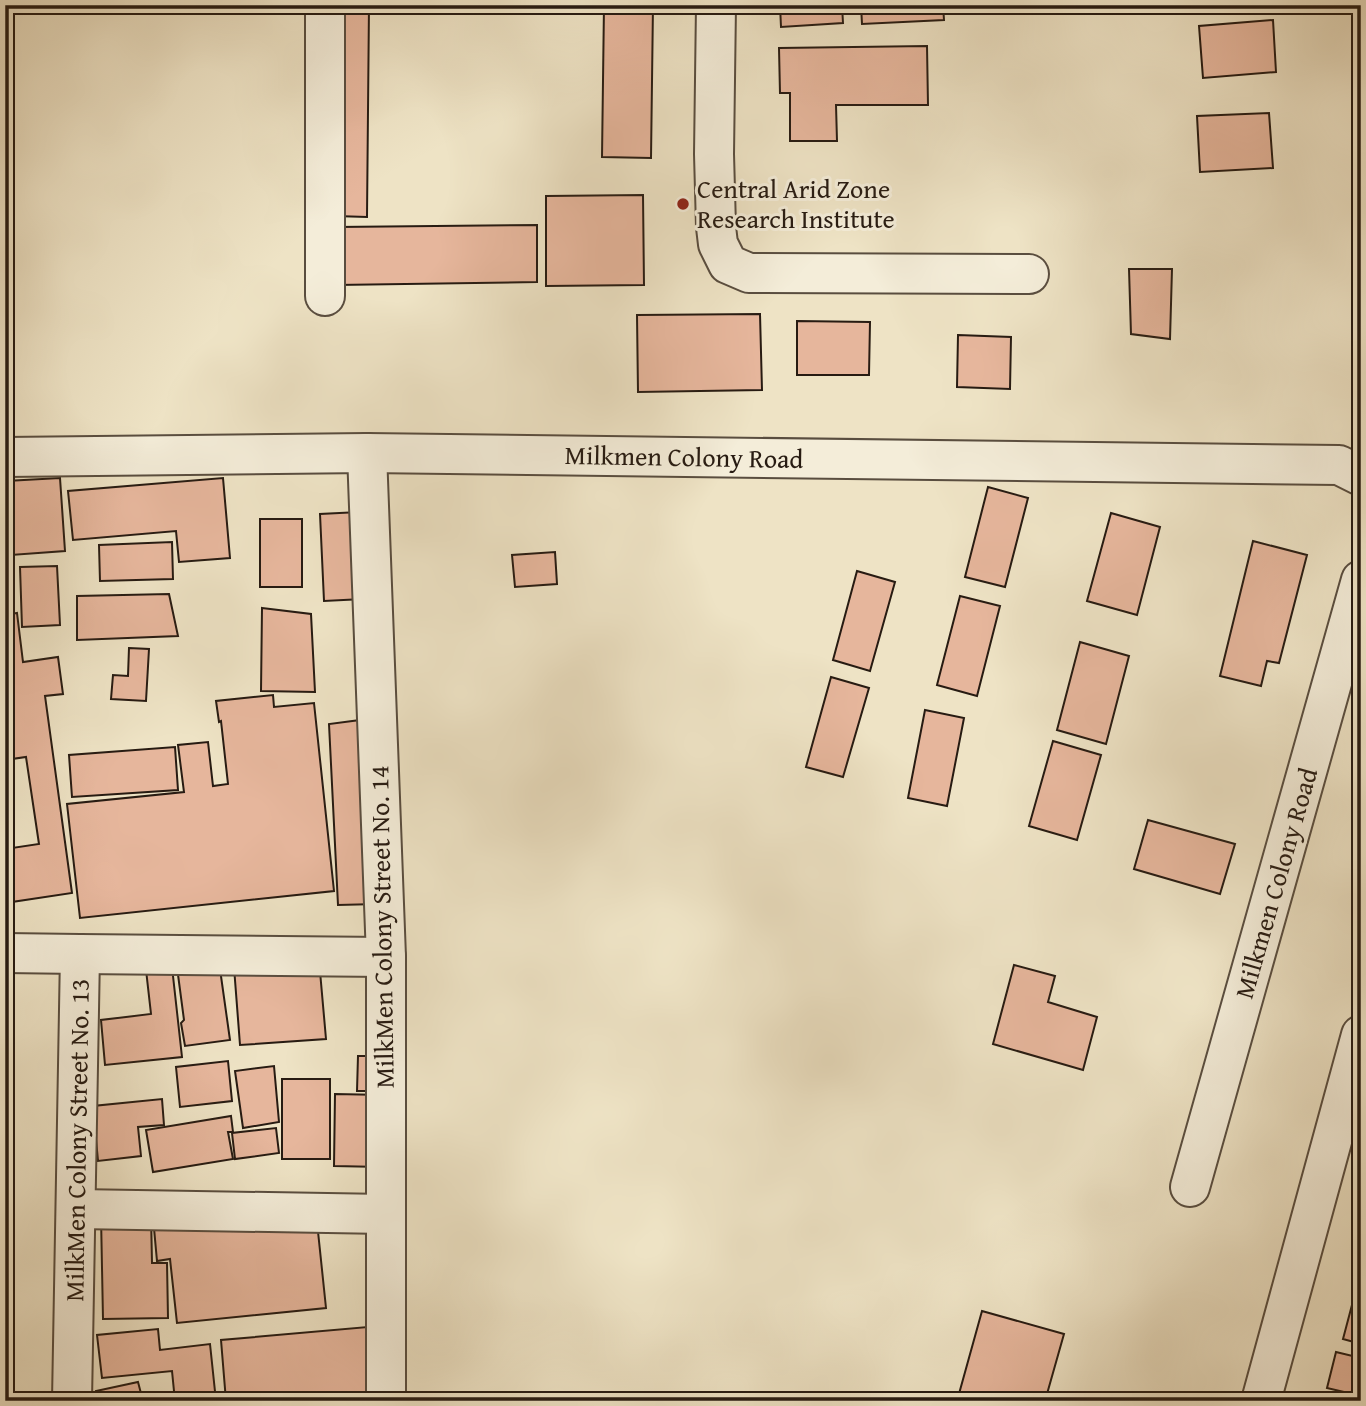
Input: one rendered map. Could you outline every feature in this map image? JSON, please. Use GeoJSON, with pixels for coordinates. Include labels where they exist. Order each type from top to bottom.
{"type":"FeatureCollection","features":[{"type":"Feature","properties":{"kind":"street"},"geometry":{"type":"LineString","coordinates":[[325,5],[325,296]]}},
{"type":"Feature","properties":{"kind":"street"},"geometry":{"type":"LineString","coordinates":[[716,5],[716,227],[718,244],[729,264],[749,273],[1029,274]]}},
{"type":"Feature","properties":{"kind":"street","name":"Milkmen Colony Road"},"geometry":{"type":"LineString","coordinates":[[5,457],[368,453],[1339,464],[1361,476]]}},
{"type":"Feature","properties":{"kind":"street","name":"MilkMen Colony Street No. 14"},"geometry":{"type":"LineString","coordinates":[[368,453],[386,957],[386,1401]]}},
{"type":"Feature","properties":{"kind":"street","name":"Milkmen Colony Road"},"geometry":{"type":"LineString","coordinates":[[1190,1187],[1361,580]]}},
{"type":"Feature","properties":{"kind":"street","name":"MilkMen Colony Street No. 13"},"geometry":{"type":"LineString","coordinates":[[5,953],[80,954],[72,1401]]}},
{"type":"Feature","properties":{"kind":"street"},"geometry":{"type":"LineString","coordinates":[[80,954],[386,957]]}},
{"type":"Feature","properties":{"kind":"street"},"geometry":{"type":"LineString","coordinates":[[1261,1401],[1361,1035]]}},
{"type":"Feature","properties":{"kind":"street"},"geometry":{"type":"LineString","coordinates":[[77,1209],[386,1214]]}},
{"type":"Feature","properties":{"kind":"building"},"geometry":{"type":"Polygon","coordinates":[[[334,5],[369,5],[367,217],[335,216],[334,5]]]}},
{"type":"Feature","properties":{"kind":"building"},"geometry":{"type":"Polygon","coordinates":[[[604,5],[653,5],[651,158],[602,157],[604,5]]]}},
{"type":"Feature","properties":{"kind":"building"},"geometry":{"type":"Polygon","coordinates":[[[780,5],[842,5],[843,23],[781,27],[780,5]]]}},
{"type":"Feature","properties":{"kind":"building"},"geometry":{"type":"Polygon","coordinates":[[[861,5],[943,5],[944,20],[862,24],[861,5]]]}},
{"type":"Feature","properties":{"kind":"building"},"geometry":{"type":"Polygon","coordinates":[[[1273,20],[1276,72],[1203,78],[1199,26],[1273,20]]]}},
{"type":"Feature","properties":{"kind":"building"},"geometry":{"type":"Polygon","coordinates":[[[927,46],[928,105],[836,105],[837,141],[790,141],[790,93],[780,93],[779,48],[927,46]]]}},
{"type":"Feature","properties":{"kind":"building"},"geometry":{"type":"Polygon","coordinates":[[[1269,113],[1273,168],[1200,172],[1197,116],[1269,113]]]}},
{"type":"Feature","properties":{"kind":"building"},"geometry":{"type":"Polygon","coordinates":[[[643,195],[644,285],[546,286],[546,196],[643,195]]]}},
{"type":"Feature","properties":{"kind":"building"},"geometry":{"type":"Polygon","coordinates":[[[537,225],[537,282],[336,285],[336,227],[537,225]]]}},
{"type":"Feature","properties":{"kind":"building"},"geometry":{"type":"Polygon","coordinates":[[[1129,269],[1172,269],[1170,339],[1131,334],[1129,269]]]}},
{"type":"Feature","properties":{"kind":"building"},"geometry":{"type":"Polygon","coordinates":[[[760,314],[762,390],[638,392],[637,315],[760,314]]]}},
{"type":"Feature","properties":{"kind":"building"},"geometry":{"type":"Polygon","coordinates":[[[797,321],[870,322],[869,375],[797,375],[797,321]]]}},
{"type":"Feature","properties":{"kind":"building"},"geometry":{"type":"Polygon","coordinates":[[[958,335],[1011,337],[1010,389],[957,387],[958,335]]]}},
{"type":"Feature","properties":{"kind":"building"},"geometry":{"type":"Polygon","coordinates":[[[60,478],[65,551],[11,555],[6,481],[60,478]]]}},
{"type":"Feature","properties":{"kind":"building"},"geometry":{"type":"Polygon","coordinates":[[[223,478],[230,558],[179,562],[176,531],[73,540],[68,491],[223,478]]]}},
{"type":"Feature","properties":{"kind":"building"},"geometry":{"type":"Polygon","coordinates":[[[988,487],[1028,498],[1005,587],[965,577],[988,487]]]}},
{"type":"Feature","properties":{"kind":"building"},"geometry":{"type":"Polygon","coordinates":[[[359,512],[363,599],[324,601],[320,514],[359,512]]]}},
{"type":"Feature","properties":{"kind":"building"},"geometry":{"type":"Polygon","coordinates":[[[1111,513],[1160,527],[1137,615],[1087,601],[1111,513]]]}},
{"type":"Feature","properties":{"kind":"building"},"geometry":{"type":"Polygon","coordinates":[[[260,519],[302,519],[302,587],[260,587],[260,519]]]}},
{"type":"Feature","properties":{"kind":"building"},"geometry":{"type":"Polygon","coordinates":[[[1253,541],[1307,555],[1279,663],[1267,661],[1261,686],[1220,676],[1253,541]]]}},
{"type":"Feature","properties":{"kind":"building"},"geometry":{"type":"Polygon","coordinates":[[[172,542],[173,579],[100,581],[99,545],[172,542]]]}},
{"type":"Feature","properties":{"kind":"building"},"geometry":{"type":"Polygon","coordinates":[[[555,552],[557,584],[515,587],[512,555],[555,552]]]}},
{"type":"Feature","properties":{"kind":"building"},"geometry":{"type":"Polygon","coordinates":[[[57,566],[60,625],[22,627],[20,567],[57,566]]]}},
{"type":"Feature","properties":{"kind":"building"},"geometry":{"type":"Polygon","coordinates":[[[857,571],[895,582],[870,671],[833,660],[857,571]]]}},
{"type":"Feature","properties":{"kind":"building"},"geometry":{"type":"Polygon","coordinates":[[[169,594],[178,636],[77,640],[77,596],[169,594]]]}},
{"type":"Feature","properties":{"kind":"building"},"geometry":{"type":"Polygon","coordinates":[[[960,596],[1000,606],[977,696],[937,685],[960,596]]]}},
{"type":"Feature","properties":{"kind":"building"},"geometry":{"type":"Polygon","coordinates":[[[262,608],[311,614],[315,692],[261,691],[262,608]]]}},
{"type":"Feature","properties":{"kind":"building"},"geometry":{"type":"Polygon","coordinates":[[[17,613],[23,662],[58,657],[63,694],[45,696],[72,893],[5,903],[5,849],[39,844],[26,757],[5,760],[5,615],[17,613]]]}},
{"type":"Feature","properties":{"kind":"building"},"geometry":{"type":"Polygon","coordinates":[[[1080,642],[1129,656],[1106,744],[1057,730],[1080,642]]]}},
{"type":"Feature","properties":{"kind":"building"},"geometry":{"type":"Polygon","coordinates":[[[129,648],[149,649],[146,701],[111,699],[113,675],[128,676],[129,648]]]}},
{"type":"Feature","properties":{"kind":"building"},"geometry":{"type":"Polygon","coordinates":[[[831,677],[869,688],[843,777],[806,767],[831,677]]]}},
{"type":"Feature","properties":{"kind":"building"},"geometry":{"type":"Polygon","coordinates":[[[273,695],[274,707],[314,703],[334,891],[80,918],[67,804],[184,792],[178,745],[208,742],[213,786],[228,784],[216,701],[273,695]]]}},
{"type":"Feature","properties":{"kind":"building"},"geometry":{"type":"Polygon","coordinates":[[[925,710],[964,718],[947,806],[908,798],[925,710]]]}},
{"type":"Feature","properties":{"kind":"building"},"geometry":{"type":"Polygon","coordinates":[[[368,719],[377,904],[338,905],[329,724],[368,719]]]}},
{"type":"Feature","properties":{"kind":"building"},"geometry":{"type":"Polygon","coordinates":[[[1053,741],[1101,755],[1077,840],[1029,826],[1053,741]]]}},
{"type":"Feature","properties":{"kind":"building"},"geometry":{"type":"Polygon","coordinates":[[[175,747],[178,790],[72,797],[69,755],[175,747]]]}},
{"type":"Feature","properties":{"kind":"building"},"geometry":{"type":"Polygon","coordinates":[[[1148,820],[1235,844],[1220,894],[1134,869],[1148,820]]]}},
{"type":"Feature","properties":{"kind":"building"},"geometry":{"type":"Polygon","coordinates":[[[171,958],[182,1057],[105,1065],[101,1020],[151,1014],[145,961],[171,958]]]}},
{"type":"Feature","properties":{"kind":"building"},"geometry":{"type":"Polygon","coordinates":[[[319,960],[326,1039],[240,1045],[234,967],[319,960]]]}},
{"type":"Feature","properties":{"kind":"building"},"geometry":{"type":"Polygon","coordinates":[[[219,962],[230,1040],[185,1046],[177,967],[219,962]]]}},
{"type":"Feature","properties":{"kind":"building"},"geometry":{"type":"Polygon","coordinates":[[[1014,965],[1055,976],[1048,1002],[1097,1017],[1083,1070],[993,1044],[1014,965]]]}},
{"type":"Feature","properties":{"kind":"building"},"geometry":{"type":"Polygon","coordinates":[[[358,1056],[381,1056],[381,1091],[357,1091],[358,1056]]]}},
{"type":"Feature","properties":{"kind":"building"},"geometry":{"type":"Polygon","coordinates":[[[228,1061],[232,1101],[180,1107],[176,1067],[228,1061]]]}},
{"type":"Feature","properties":{"kind":"building"},"geometry":{"type":"Polygon","coordinates":[[[274,1066],[279,1122],[243,1128],[235,1071],[274,1066]]]}},
{"type":"Feature","properties":{"kind":"building"},"geometry":{"type":"Polygon","coordinates":[[[282,1079],[330,1079],[330,1159],[282,1159],[282,1079]]]}},
{"type":"Feature","properties":{"kind":"building"},"geometry":{"type":"Polygon","coordinates":[[[335,1094],[383,1095],[382,1167],[334,1166],[335,1094]]]}},
{"type":"Feature","properties":{"kind":"building"},"geometry":{"type":"Polygon","coordinates":[[[162,1099],[164,1125],[138,1127],[141,1156],[98,1161],[93,1106],[162,1099]]]}},
{"type":"Feature","properties":{"kind":"building"},"geometry":{"type":"Polygon","coordinates":[[[231,1116],[233,1132],[228,1132],[233,1159],[153,1172],[146,1130],[231,1116]]]}},
{"type":"Feature","properties":{"kind":"building"},"geometry":{"type":"Polygon","coordinates":[[[276,1128],[279,1153],[235,1159],[232,1133],[276,1128]]]}},
{"type":"Feature","properties":{"kind":"building"},"geometry":{"type":"Polygon","coordinates":[[[151,1215],[152,1263],[167,1263],[168,1318],[103,1319],[101,1216],[151,1215]]]}},
{"type":"Feature","properties":{"kind":"building"},"geometry":{"type":"Polygon","coordinates":[[[153,1217],[317,1222],[326,1308],[177,1323],[170,1259],[157,1261],[153,1217]]]}},
{"type":"Feature","properties":{"kind":"building"},"geometry":{"type":"Polygon","coordinates":[[[1357,1286],[1361,1287],[1361,1344],[1343,1339],[1357,1286]]]}},
{"type":"Feature","properties":{"kind":"building"},"geometry":{"type":"Polygon","coordinates":[[[982,1311],[1064,1334],[1045,1401],[957,1401],[982,1311]]]}},
{"type":"Feature","properties":{"kind":"building"},"geometry":{"type":"Polygon","coordinates":[[[379,1326],[381,1401],[226,1401],[221,1340],[379,1326]]]}},
{"type":"Feature","properties":{"kind":"building"},"geometry":{"type":"Polygon","coordinates":[[[158,1329],[160,1350],[210,1344],[216,1401],[175,1401],[172,1371],[102,1378],[97,1335],[158,1329]]]}},
{"type":"Feature","properties":{"kind":"building"},"geometry":{"type":"Polygon","coordinates":[[[1336,1352],[1361,1358],[1361,1396],[1327,1388],[1336,1352]]]}},
{"type":"Feature","properties":{"kind":"building"},"geometry":{"type":"Polygon","coordinates":[[[138,1382],[143,1401],[98,1401],[96,1391],[138,1382]]]}},
{"type":"Feature","properties":{"kind":"place","name":"Central Arid Zone Research Institute"},"geometry":{"type":"Point","coordinates":[683,204]}}]}
